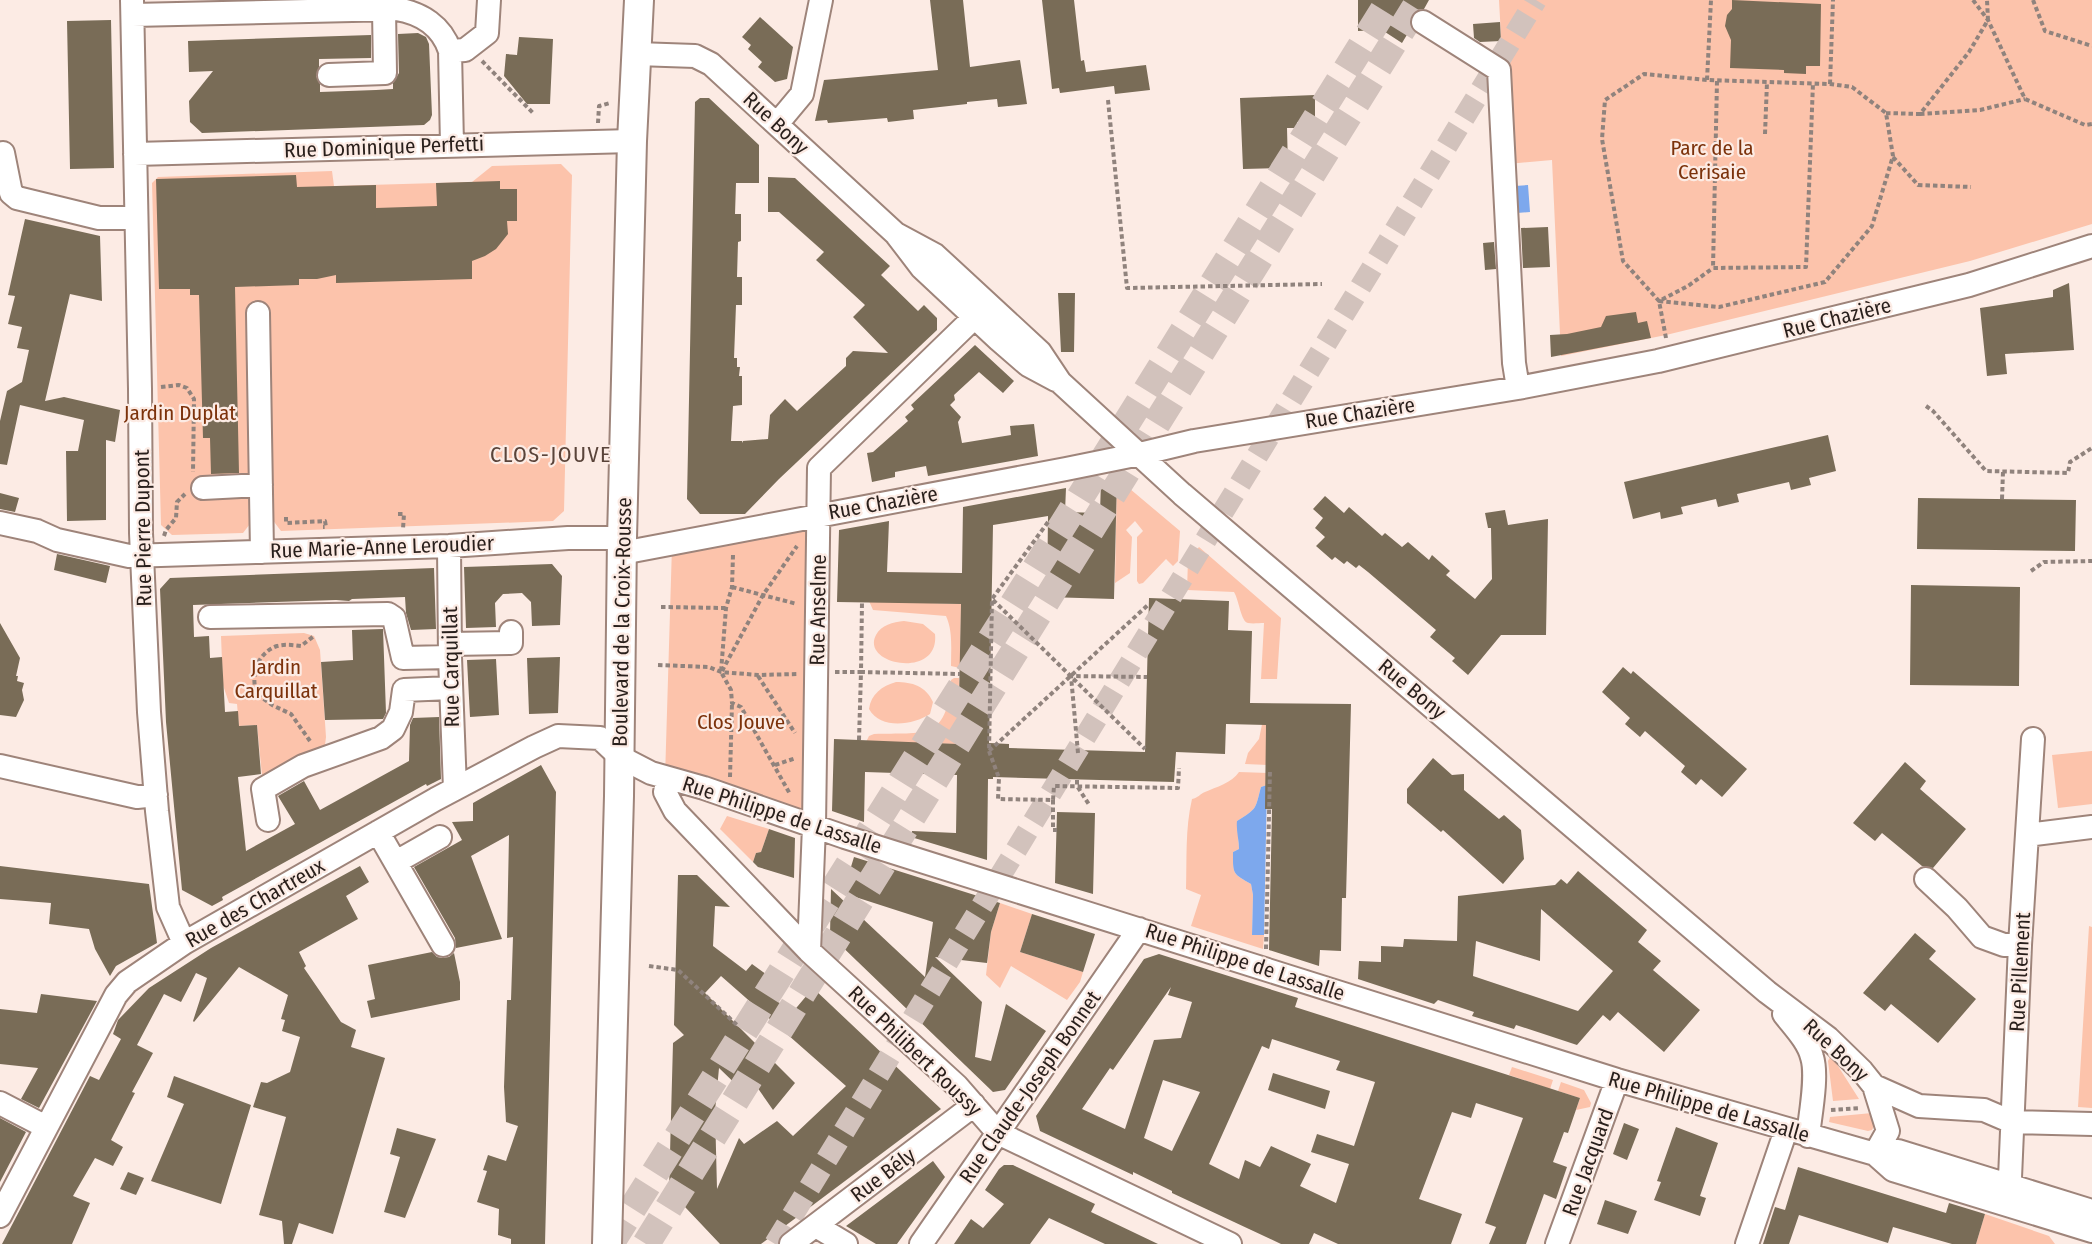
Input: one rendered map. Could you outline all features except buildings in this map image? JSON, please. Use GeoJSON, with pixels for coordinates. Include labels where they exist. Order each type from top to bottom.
{"type":"FeatureCollection","features":[{"type":"Feature","properties":{"kind":"main road","name":"Boulevard de la Croix-Rousse"},"geometry":{"type":"LineString","coordinates":[[607,1244],[620,757],[622,545],[632,141],[639,0]]}},
{"type":"Feature","properties":{"kind":"street"},"geometry":{"type":"LineString","coordinates":[[459,49],[487,33],[489,0]]}},
{"type":"Feature","properties":{"kind":"street"},"geometry":{"type":"LineString","coordinates":[[777,124],[802,94],[821,0]]}},
{"type":"Feature","properties":{"kind":"street"},"geometry":{"type":"LineString","coordinates":[[132,8],[384,9],[411,12],[426,19],[459,49]]}},
{"type":"Feature","properties":{"kind":"street","name":"Rue Pierre Dupont"},"geometry":{"type":"LineString","coordinates":[[132,8],[142,556],[149,712],[168,907],[184,943]]}},
{"type":"Feature","properties":{"kind":"street"},"geometry":{"type":"LineString","coordinates":[[329,75],[385,73],[384,9]]}},
{"type":"Feature","properties":{"kind":"street"},"geometry":{"type":"LineString","coordinates":[[1423,22],[1499,70],[1514,363],[1518,388]]}},
{"type":"Feature","properties":{"kind":"street"},"geometry":{"type":"LineString","coordinates":[[452,145],[459,49]]}},
{"type":"Feature","properties":{"kind":"street","name":"Rue Bony"},"geometry":{"type":"LineString","coordinates":[[637,54],[704,58],[896,234],[922,268],[982,311],[1028,365],[1060,382],[1182,494],[1767,992],[1828,1038],[1874,1086],[1888,1131],[1875,1154]]}},
{"type":"Feature","properties":{"kind":"street","name":"Rue Dominique Perfetti"},"geometry":{"type":"LineString","coordinates":[[135,154],[632,141]]}},
{"type":"Feature","properties":{"kind":"street"},"geometry":{"type":"LineString","coordinates":[[3,153],[11,193],[16,198],[99,218],[136,218]]}},
{"type":"Feature","properties":{"kind":"street","name":"Rue Chazière"},"geometry":{"type":"LineString","coordinates":[[622,545],[820,515],[1140,454],[1194,441],[1518,388],[1658,361],[1969,285],[2092,246]]}},
{"type":"Feature","properties":{"kind":"street","name":"Rue Anselme"},"geometry":{"type":"LineString","coordinates":[[809,951],[814,826],[819,468],[982,311]]}},
{"type":"Feature","properties":{"kind":"street"},"geometry":{"type":"LineString","coordinates":[[258,314],[262,552]]}},
{"type":"Feature","properties":{"kind":"street"},"geometry":{"type":"LineString","coordinates":[[196,484],[261,485]]}},
{"type":"Feature","properties":{"kind":"street","name":"Rue Marie-Anne Leroudier"},"geometry":{"type":"LineString","coordinates":[[0,523],[37,531],[57,540],[129,556],[449,546],[568,538],[622,545]]}},
{"type":"Feature","properties":{"kind":"street","name":"Rue Carquillat"},"geometry":{"type":"LineString","coordinates":[[449,546],[455,789]]}},
{"type":"Feature","properties":{"kind":"street"},"geometry":{"type":"LineString","coordinates":[[210,617],[388,614],[394,618],[403,658],[404,690],[401,712],[393,729],[381,738],[303,766],[263,789],[268,820]]}},
{"type":"Feature","properties":{"kind":"street"},"geometry":{"type":"LineString","coordinates":[[403,658],[511,643],[511,632]]}},
{"type":"Feature","properties":{"kind":"street"},"geometry":{"type":"LineString","coordinates":[[404,690],[451,688]]}},
{"type":"Feature","properties":{"kind":"street","name":"Rue des Chartreux"},"geometry":{"type":"LineString","coordinates":[[0,1215],[116,995],[127,982],[184,943],[378,832],[558,736],[600,738],[620,757]]}},
{"type":"Feature","properties":{"kind":"street","name":"Rue Pillement"},"geometry":{"type":"LineString","coordinates":[[2007,1195],[2033,739]]}},
{"type":"Feature","properties":{"kind":"street","name":"Rue Philippe de Lassalle"},"geometry":{"type":"LineString","coordinates":[[620,757],[635,767],[668,778],[1139,929],[1617,1080],[1875,1154],[1893,1170],[2092,1211]]}},
{"type":"Feature","properties":{"kind":"street"},"geometry":{"type":"LineString","coordinates":[[0,766],[137,797],[156,795]]}},
{"type":"Feature","properties":{"kind":"street","name":"Rue Philibert Roussy"},"geometry":{"type":"LineString","coordinates":[[668,778],[665,792],[675,811],[809,951],[957,1086],[998,1133],[1230,1244]]}},
{"type":"Feature","properties":{"kind":"street"},"geometry":{"type":"LineString","coordinates":[[2027,835],[2092,827]]}},
{"type":"Feature","properties":{"kind":"street"},"geometry":{"type":"LineString","coordinates":[[378,832],[443,945]]}},
{"type":"Feature","properties":{"kind":"street"},"geometry":{"type":"LineString","coordinates":[[396,862],[440,837]]}},
{"type":"Feature","properties":{"kind":"street"},"geometry":{"type":"LineString","coordinates":[[1926,879],[1958,908],[1982,937],[2004,945],[2020,945]]}},
{"type":"Feature","properties":{"kind":"street","name":"Rue Claude-Joseph Bonnet"},"geometry":{"type":"LineString","coordinates":[[921,1244],[1139,929]]}},
{"type":"Feature","properties":{"kind":"street","name":"Rue Bony"},"geometry":{"type":"LineString","coordinates":[[1767,992],[1800,1035],[1812,1058],[1813,1083],[1808,1136]]}},
{"type":"Feature","properties":{"kind":"street","name":"Rue Jacquard"},"geometry":{"type":"LineString","coordinates":[[1557,1244],[1617,1080]]}},
{"type":"Feature","properties":{"kind":"street"},"geometry":{"type":"LineString","coordinates":[[1874,1086],[1919,1106],[1984,1110],[2012,1122],[2092,1124]]}},
{"type":"Feature","properties":{"kind":"street"},"geometry":{"type":"LineString","coordinates":[[0,1102],[46,1127]]}},
{"type":"Feature","properties":{"kind":"street","name":"Rue Bély"},"geometry":{"type":"LineString","coordinates":[[791,1244],[974,1106]]}},
{"type":"Feature","properties":{"kind":"street"},"geometry":{"type":"LineString","coordinates":[[1747,1244],[1786,1130]]}},
{"type":"Feature","properties":{"kind":"street","name":"Rue Philippe de Lassalle"},"geometry":{"type":"LineString","coordinates":[[2007,1195],[2092,1231]]}},
{"type":"Feature","properties":{"kind":"street"},"geometry":{"type":"LineString","coordinates":[[816,1226],[846,1244]]}},
{"type":"Feature","properties":{"kind":"path"},"geometry":{"type":"LineString","coordinates":[[1707,81],[1711,0]]}},
{"type":"Feature","properties":{"kind":"path"},"geometry":{"type":"LineString","coordinates":[[1830,84],[1833,0]]}},
{"type":"Feature","properties":{"kind":"path"},"geometry":{"type":"LineString","coordinates":[[1973,0],[1988,20],[2025,99]]}},
{"type":"Feature","properties":{"kind":"path"},"geometry":{"type":"LineString","coordinates":[[1920,114],[1969,52],[1988,20],[1987,0]]}},
{"type":"Feature","properties":{"kind":"path"},"geometry":{"type":"LineString","coordinates":[[2033,0],[2045,31],[2092,46]]}},
{"type":"Feature","properties":{"kind":"path"},"geometry":{"type":"LineString","coordinates":[[2035,6],[2039,0]]}},
{"type":"Feature","properties":{"kind":"path"},"geometry":{"type":"LineString","coordinates":[[459,49],[534,114]]}},
{"type":"Feature","properties":{"kind":"path"},"geometry":{"type":"LineString","coordinates":[[1660,341],[1666,340],[1659,301],[1623,261],[1602,139],[1605,100],[1644,74],[1707,81],[1813,83],[1852,87],[1886,113],[1920,114],[1980,110],[2025,99],[2085,125],[2092,124]]}},
{"type":"Feature","properties":{"kind":"path"},"geometry":{"type":"LineString","coordinates":[[1713,268],[1717,81]]}},
{"type":"Feature","properties":{"kind":"path"},"geometry":{"type":"LineString","coordinates":[[1765,134],[1767,82]]}},
{"type":"Feature","properties":{"kind":"path"},"geometry":{"type":"LineString","coordinates":[[1659,301],[1688,286],[1713,268],[1806,267],[1813,83]]}},
{"type":"Feature","properties":{"kind":"path"},"geometry":{"type":"LineString","coordinates":[[1107,100],[1127,288],[1322,284]]}},
{"type":"Feature","properties":{"kind":"path"},"geometry":{"type":"LineString","coordinates":[[598,124],[598,106],[616,102]]}},
{"type":"Feature","properties":{"kind":"path"},"geometry":{"type":"LineString","coordinates":[[1659,301],[1719,307],[1825,282],[1872,226],[1893,156],[1886,113]]}},
{"type":"Feature","properties":{"kind":"path"},"geometry":{"type":"LineString","coordinates":[[1893,156],[1918,185],[1971,187]]}},
{"type":"Feature","properties":{"kind":"path"},"geometry":{"type":"LineString","coordinates":[[154,387],[178,385],[187,388],[194,399],[196,484],[177,502],[176,518],[164,536]]}},
{"type":"Feature","properties":{"kind":"path"},"geometry":{"type":"LineString","coordinates":[[1926,406],[1986,471],[2068,473],[2070,462],[2092,448]]}},
{"type":"Feature","properties":{"kind":"path"},"geometry":{"type":"LineString","coordinates":[[2002,499],[2003,472]]}},
{"type":"Feature","properties":{"kind":"path"},"geometry":{"type":"LineString","coordinates":[[398,514],[404,514],[404,530]]}},
{"type":"Feature","properties":{"kind":"path"},"geometry":{"type":"LineString","coordinates":[[286,517],[286,523],[326,521],[326,526],[286,528]]}},
{"type":"Feature","properties":{"kind":"path"},"geometry":{"type":"LineString","coordinates":[[1048,522],[992,599],[989,751],[999,778],[998,799],[1053,800]]}},
{"type":"Feature","properties":{"kind":"path"},"geometry":{"type":"LineString","coordinates":[[721,672],[763,595],[798,545]]}},
{"type":"Feature","properties":{"kind":"path"},"geometry":{"type":"LineString","coordinates":[[730,777],[731,690],[721,672],[726,608],[732,587],[733,555]]}},
{"type":"Feature","properties":{"kind":"path"},"geometry":{"type":"LineString","coordinates":[[2031,571],[2044,562],[2092,561]]}},
{"type":"Feature","properties":{"kind":"path"},"geometry":{"type":"LineString","coordinates":[[732,587],[818,610]]}},
{"type":"Feature","properties":{"kind":"path"},"geometry":{"type":"LineString","coordinates":[[992,599],[1145,749]]}},
{"type":"Feature","properties":{"kind":"path"},"geometry":{"type":"LineString","coordinates":[[859,740],[862,603]]}},
{"type":"Feature","properties":{"kind":"path"},"geometry":{"type":"LineString","coordinates":[[989,751],[1149,604]]}},
{"type":"Feature","properties":{"kind":"path"},"geometry":{"type":"LineString","coordinates":[[661,607],[726,608]]}},
{"type":"Feature","properties":{"kind":"path"},"geometry":{"type":"LineString","coordinates":[[322,759],[291,714],[256,694],[254,679],[258,662],[263,655],[277,646],[300,646],[319,632],[323,615]]}},
{"type":"Feature","properties":{"kind":"path"},"geometry":{"type":"LineString","coordinates":[[658,665],[709,668],[721,672],[758,675],[861,672],[960,674]]}},
{"type":"Feature","properties":{"kind":"path"},"geometry":{"type":"LineString","coordinates":[[758,675],[808,755],[815,755]]}},
{"type":"Feature","properties":{"kind":"path"},"geometry":{"type":"LineString","coordinates":[[1071,676],[1147,676]]}},
{"type":"Feature","properties":{"kind":"path"},"geometry":{"type":"LineString","coordinates":[[1071,676],[1078,753]]}},
{"type":"Feature","properties":{"kind":"path"},"geometry":{"type":"LineString","coordinates":[[732,703],[741,707],[790,794]]}},
{"type":"Feature","properties":{"kind":"path"},"geometry":{"type":"LineString","coordinates":[[1056,830],[1053,830],[1054,786],[1178,788],[1179,768]]}},
{"type":"Feature","properties":{"kind":"path"},"geometry":{"type":"LineString","coordinates":[[1266,949],[1270,770]]}},
{"type":"Feature","properties":{"kind":"path"},"geometry":{"type":"LineString","coordinates":[[1077,780],[1077,786],[1090,806]]}},
{"type":"Feature","properties":{"kind":"path"},"geometry":{"type":"LineString","coordinates":[[649,966],[678,970],[737,1025]]}},
{"type":"Feature","properties":{"kind":"path"},"geometry":{"type":"LineString","coordinates":[[1826,1110],[1861,1108]]}},
{"type":"Feature","properties":{"kind":"green space","name":"Parc de la Cerisaie"},"geometry":{"type":"Polygon","coordinates":[[[1499,0],[2092,0],[2092,224],[1970,261],[1666,335],[1561,356],[1552,160],[1508,164],[1499,0]]]}},
{"type":"Feature","properties":{"kind":"green space","name":"Jardin Duplat"},"geometry":{"type":"Polygon","coordinates":[[[561,164],[572,175],[564,511],[553,521],[281,531],[272,519],[253,520],[243,533],[172,535],[161,525],[152,183],[158,177],[332,171],[334,186],[472,182],[492,166],[561,164]]]}},
{"type":"Feature","properties":{"kind":"green space"},"geometry":{"type":"Polygon","coordinates":[[[1117,478],[1180,531],[1178,561],[1173,566],[1166,559],[1143,583],[1139,584],[1137,581],[1137,537],[1143,531],[1135,521],[1126,530],[1132,537],[1130,573],[1115,583],[1117,478]]]}},
{"type":"Feature","properties":{"kind":"green space","name":"Clos Jouve"},"geometry":{"type":"Polygon","coordinates":[[[819,516],[813,825],[665,778],[672,546],[819,516]]]}},
{"type":"Feature","properties":{"kind":"green space"},"geometry":{"type":"Polygon","coordinates":[[[1199,547],[1281,618],[1277,679],[1261,679],[1264,623],[1246,622],[1234,592],[1187,590],[1188,560],[1199,547]]]}},
{"type":"Feature","properties":{"kind":"green space"},"geometry":{"type":"Polygon","coordinates":[[[869,601],[961,604],[960,668],[951,666],[951,634],[946,616],[873,610],[869,601]]]}},
{"type":"Feature","properties":{"kind":"green space"},"geometry":{"type":"Polygon","coordinates":[[[904,621],[923,624],[935,634],[933,648],[926,658],[901,663],[879,654],[874,645],[876,635],[884,626],[904,621]]]}},
{"type":"Feature","properties":{"kind":"green space","name":"Jardin Carquillat"},"geometry":{"type":"Polygon","coordinates":[[[304,633],[314,636],[320,650],[325,745],[319,752],[262,775],[257,725],[239,726],[237,704],[229,703],[223,685],[221,636],[304,633]]]}},
{"type":"Feature","properties":{"kind":"green space"},"geometry":{"type":"Polygon","coordinates":[[[959,678],[958,744],[866,742],[869,736],[874,734],[930,730],[938,724],[944,714],[949,700],[951,680],[959,678]]]}},
{"type":"Feature","properties":{"kind":"green space"},"geometry":{"type":"Polygon","coordinates":[[[896,682],[913,684],[927,692],[933,702],[930,714],[915,721],[898,724],[889,723],[874,716],[869,709],[872,699],[882,688],[896,682]]]}},
{"type":"Feature","properties":{"kind":"green space"},"geometry":{"type":"Polygon","coordinates":[[[1266,705],[1268,765],[1245,764],[1248,753],[1259,739],[1266,705]]]}},
{"type":"Feature","properties":{"kind":"green space"},"geometry":{"type":"Polygon","coordinates":[[[2092,751],[2092,804],[2058,808],[2052,755],[2092,751]]]}},
{"type":"Feature","properties":{"kind":"green space"},"geometry":{"type":"Polygon","coordinates":[[[1239,772],[1268,773],[1267,785],[1261,787],[1255,807],[1237,821],[1239,849],[1233,852],[1235,872],[1251,884],[1252,935],[1264,935],[1263,949],[1191,926],[1201,895],[1186,889],[1187,833],[1192,799],[1228,782],[1239,772]]]}},
{"type":"Feature","properties":{"kind":"green space"},"geometry":{"type":"Polygon","coordinates":[[[727,816],[769,829],[761,852],[756,853],[753,862],[720,829],[727,816]]]}},
{"type":"Feature","properties":{"kind":"green space"},"geometry":{"type":"Polygon","coordinates":[[[1000,903],[1032,914],[1020,952],[1083,972],[1080,982],[1067,1000],[1011,966],[1000,988],[986,975],[991,932],[1000,903]]]}},
{"type":"Feature","properties":{"kind":"green space"},"geometry":{"type":"Polygon","coordinates":[[[2089,926],[2092,927],[2092,1108],[2078,1107],[2089,926]]]}},
{"type":"Feature","properties":{"kind":"green space"},"geometry":{"type":"Polygon","coordinates":[[[1831,1055],[1859,1099],[1833,1101],[1828,1061],[1831,1055]]]}},
{"type":"Feature","properties":{"kind":"green space"},"geometry":{"type":"Polygon","coordinates":[[[1512,1067],[1553,1080],[1550,1089],[1509,1075],[1512,1067]]]}},
{"type":"Feature","properties":{"kind":"green space"},"geometry":{"type":"Polygon","coordinates":[[[1561,1082],[1584,1090],[1591,1103],[1590,1107],[1576,1110],[1580,1098],[1558,1091],[1561,1082]]]}},
{"type":"Feature","properties":{"kind":"green space"},"geometry":{"type":"Polygon","coordinates":[[[1872,1113],[1875,1124],[1872,1130],[1868,1131],[1829,1122],[1830,1117],[1872,1113]]]}},
{"type":"Feature","properties":{"kind":"green space"},"geometry":{"type":"Polygon","coordinates":[[[1985,1214],[2049,1236],[2055,1244],[1976,1244],[1985,1214]]]}},
{"type":"Feature","properties":{"kind":"water"},"geometry":{"type":"Polygon","coordinates":[[[1528,185],[1530,212],[1517,213],[1515,186],[1528,185]]]}},
{"type":"Feature","properties":{"kind":"water"},"geometry":{"type":"Polygon","coordinates":[[[1267,785],[1264,935],[1252,935],[1251,884],[1235,872],[1233,852],[1239,849],[1237,821],[1252,810],[1261,787],[1267,785]]]}},
{"type":"Feature","properties":{"kind":"tunnel"},"geometry":{"type":"LineString","coordinates":[[610,1244],[1023,589],[1390,0]]}},
{"type":"Feature","properties":{"kind":"tunnel"},"geometry":{"type":"LineString","coordinates":[[646,1244],[1420,0]]}},
{"type":"Feature","properties":{"kind":"tunnel"},"geometry":{"type":"LineString","coordinates":[[775,1244],[1536,0]]}},
{"type":"Feature","properties":{"kind":"district","name":"CLOS-JOUVE"},"geometry":{"type":"Point","coordinates":[551,454]}}]}
